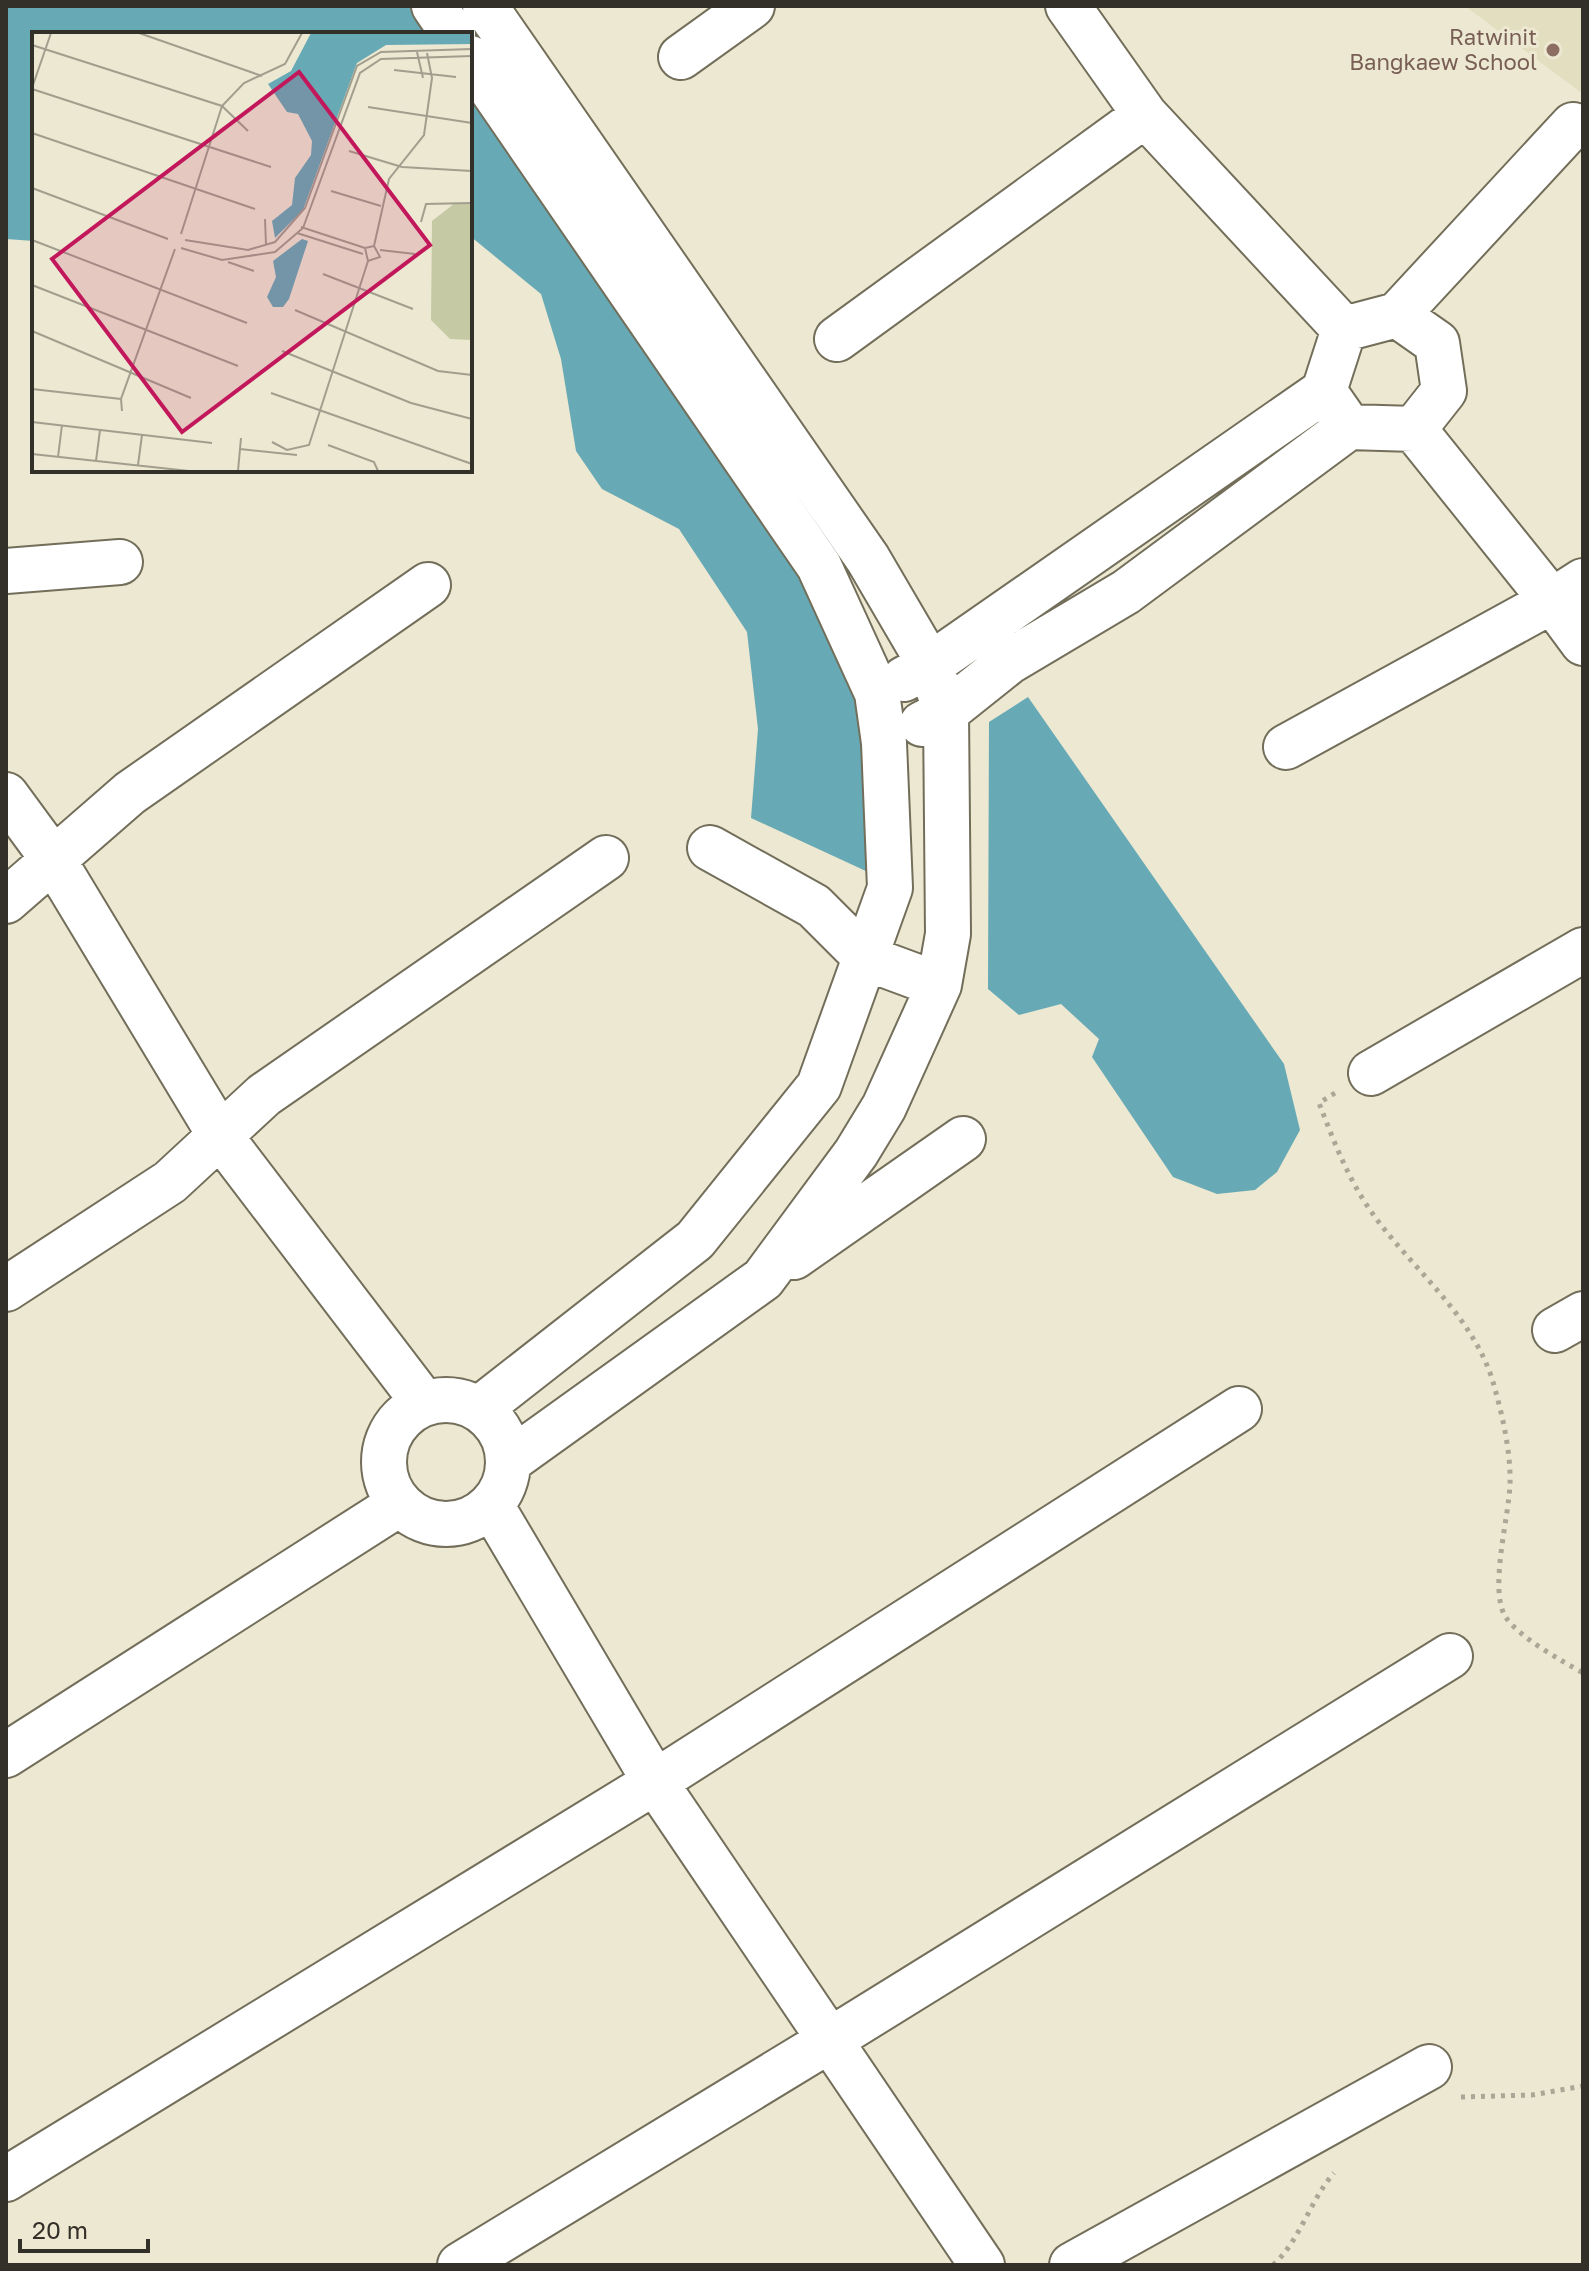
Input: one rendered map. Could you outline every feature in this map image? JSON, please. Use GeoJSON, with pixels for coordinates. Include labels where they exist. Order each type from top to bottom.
{"type":"FeatureCollection","features":[{"type":"Feature","properties":{"kind":"street"},"geometry":{"type":"LineString","coordinates":[[434,6],[452,32]]}},
{"type":"Feature","properties":{"kind":"street"},"geometry":{"type":"LineString","coordinates":[[485,6],[868,559],[930,665],[946,712],[948,934],[939,985],[884,1107],[856,1153],[763,1279]]}},
{"type":"Feature","properties":{"kind":"street"},"geometry":{"type":"LineString","coordinates":[[681,57],[752,6]]}},
{"type":"Feature","properties":{"kind":"street"},"geometry":{"type":"LineString","coordinates":[[1068,6],[1145,115],[1344,329]]}},
{"type":"Feature","properties":{"kind":"street"},"geometry":{"type":"LineString","coordinates":[[472,61],[819,566],[877,693],[884,743],[890,888],[819,1086],[695,1240],[479,1409]]}},
{"type":"Feature","properties":{"kind":"street"},"geometry":{"type":"LineString","coordinates":[[508,114],[538,83]]}},
{"type":"Feature","properties":{"kind":"street"},"geometry":{"type":"LineString","coordinates":[[837,339],[1145,115]]}},
{"type":"Feature","properties":{"kind":"street"},"geometry":{"type":"LineString","coordinates":[[1344,329],[1397,315],[1573,125]]}},
{"type":"Feature","properties":{"kind":"street"},"geometry":{"type":"LineString","coordinates":[[1397,315],[1437,343],[1439,355],[1444,391],[1414,429]]}},
{"type":"Feature","properties":{"kind":"street"},"geometry":{"type":"LineString","coordinates":[[877,693],[930,665],[1324,391],[1344,329]]}},
{"type":"Feature","properties":{"kind":"street"},"geometry":{"type":"LineString","coordinates":[[1324,391],[1349,427]]}},
{"type":"Feature","properties":{"kind":"street"},"geometry":{"type":"LineString","coordinates":[[884,743],[946,712],[1010,661],[1126,592],[1349,427],[1414,429],[1568,591],[1583,643]]}},
{"type":"Feature","properties":{"kind":"street"},"geometry":{"type":"LineString","coordinates":[[6,571],[120,562]]}},
{"type":"Feature","properties":{"kind":"street"},"geometry":{"type":"LineString","coordinates":[[6,901],[130,793],[428,585]]}},
{"type":"Feature","properties":{"kind":"street"},"geometry":{"type":"LineString","coordinates":[[1286,747],[1568,591]]}},
{"type":"Feature","properties":{"kind":"street"},"geometry":{"type":"LineString","coordinates":[[6,795],[53,859],[221,1137],[424,1403]]}},
{"type":"Feature","properties":{"kind":"street"},"geometry":{"type":"LineString","coordinates":[[710,848],[814,906],[866,958],[939,985]]}},
{"type":"Feature","properties":{"kind":"street"},"geometry":{"type":"LineString","coordinates":[[6,1289],[170,1182],[264,1095],[606,858]]}},
{"type":"Feature","properties":{"kind":"street"},"geometry":{"type":"LineString","coordinates":[[1371,1073],[1583,950]]}},
{"type":"Feature","properties":{"kind":"street"},"geometry":{"type":"LineString","coordinates":[[819,1086],[884,1107]]}},
{"type":"Feature","properties":{"kind":"street"},"geometry":{"type":"LineString","coordinates":[[508,1462],[963,1139]]}},
{"type":"Feature","properties":{"kind":"street"},"geometry":{"type":"LineString","coordinates":[[443,1399],[479,1409],[495,1423],[505,1441],[508,1462],[501,1493],[475,1518],[455,1524],[434,1524],[415,1517],[399,1504],[388,1487],[383,1467],[385,1447],[393,1428],[407,1413],[424,1403],[443,1399]]}},
{"type":"Feature","properties":{"kind":"street"},"geometry":{"type":"LineString","coordinates":[[6,2179],[655,1782],[1239,1409]]}},
{"type":"Feature","properties":{"kind":"street"},"geometry":{"type":"LineString","coordinates":[[6,1755],[399,1504]]}},
{"type":"Feature","properties":{"kind":"street"},"geometry":{"type":"LineString","coordinates":[[491,1505],[655,1782],[982,2265]]}},
{"type":"Feature","properties":{"kind":"street"},"geometry":{"type":"LineString","coordinates":[[460,2265],[1450,1656]]}},
{"type":"Feature","properties":{"kind":"street"},"geometry":{"type":"LineString","coordinates":[[1072,2265],[1439,2083]]}},
{"type":"Feature","properties":{"kind":"path"},"geometry":{"type":"LineString","coordinates":[[1371,1073],[1319,1103],[1343,1165],[1368,1207],[1457,1314],[1480,1348],[1495,1387],[1510,1483],[1500,1572],[1505,1616],[1546,1652],[1583,1673]]}},
{"type":"Feature","properties":{"kind":"path"},"geometry":{"type":"LineString","coordinates":[[1439,2083],[1463,2096],[1532,2095],[1583,2086]]}},
{"type":"Feature","properties":{"kind":"path"},"geometry":{"type":"LineString","coordinates":[[1273,2265],[1323,2188],[1342,2165]]}},
{"type":"Feature","properties":{"kind":"shaded area","name":"Ratwinit Bangkaew School"},"geometry":{"type":"Polygon","coordinates":[[[1465,6],[1583,6],[1583,94],[1465,6]]]}},
{"type":"Feature","properties":{"kind":"water"},"geometry":{"type":"Polygon","coordinates":[[[6,6],[431,6],[449,32],[32,32],[32,241],[6,239],[6,6]]]}},
{"type":"Feature","properties":{"kind":"water"},"geometry":{"type":"Polygon","coordinates":[[[472,66],[823,586],[884,790],[868,872],[751,818],[758,729],[747,632],[679,529],[602,489],[576,451],[561,359],[541,294],[472,238],[472,66]]]}},
{"type":"Feature","properties":{"kind":"water"},"geometry":{"type":"Polygon","coordinates":[[[1028,697],[1284,1064],[1300,1130],[1277,1172],[1255,1190],[1217,1194],[1173,1177],[1092,1057],[1099,1039],[1061,1004],[1019,1015],[988,989],[989,722],[1028,697]]]}},
{"type":"Feature","properties":{"kind":"place","name":"Ratwinit Bangkaew School"},"geometry":{"type":"Point","coordinates":[1553,50]}}]}
